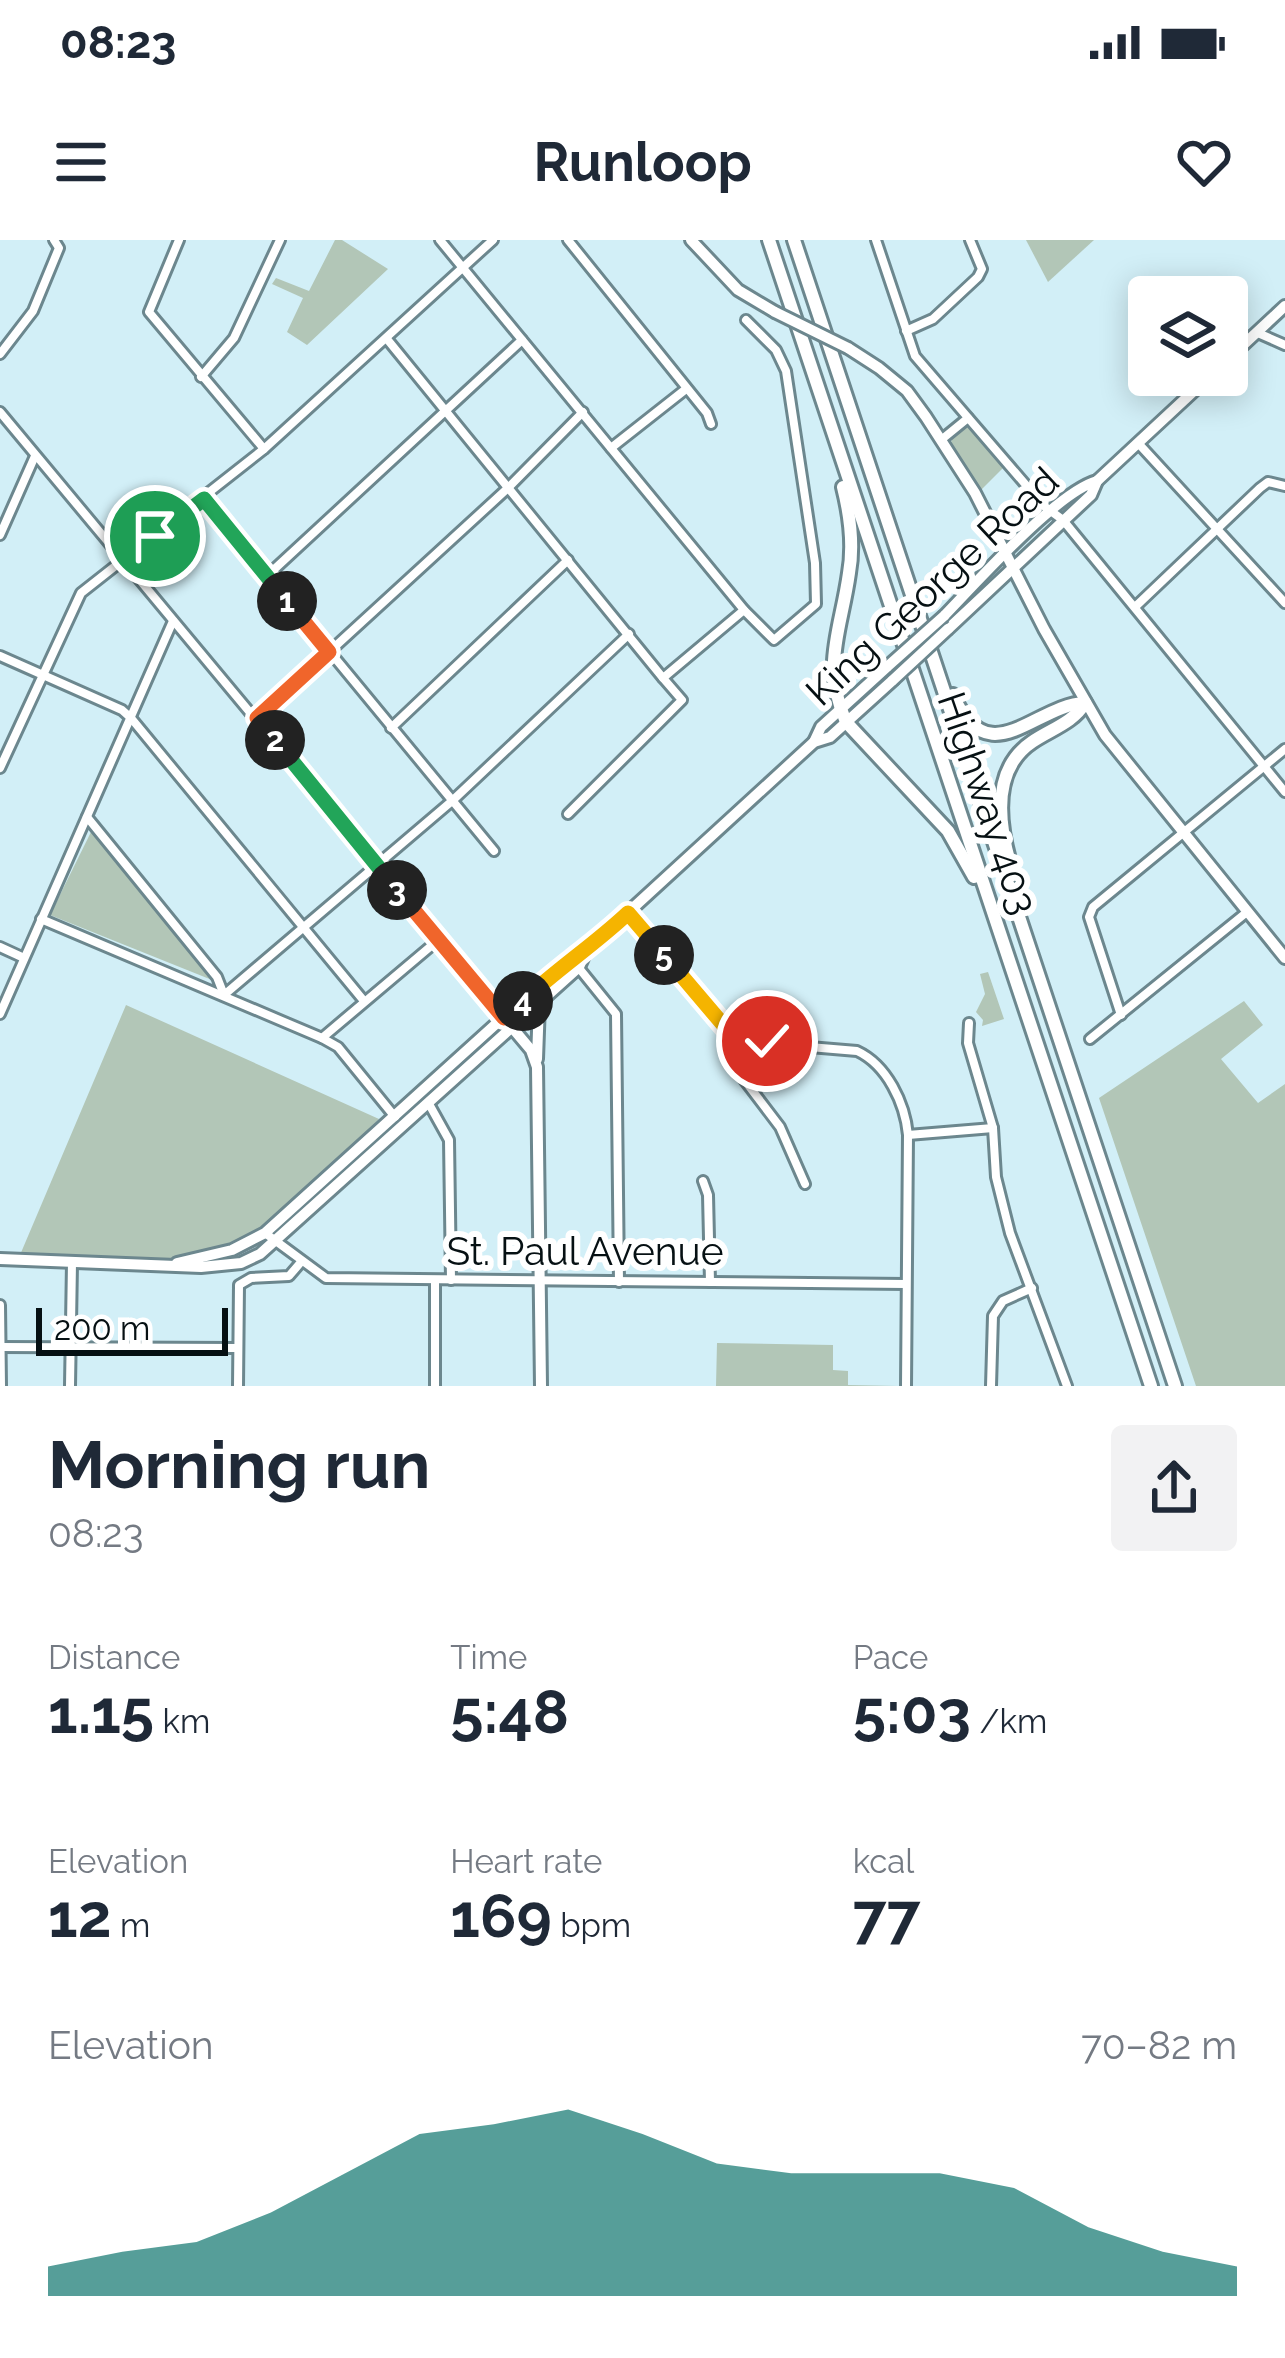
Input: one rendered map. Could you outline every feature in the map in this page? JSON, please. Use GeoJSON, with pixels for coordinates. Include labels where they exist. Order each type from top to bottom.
{"type":"FeatureCollection","features":[{"type":"Feature","properties":{"kind":"highway","name":"Highway 403"},"geometry":{"type":"LineString","coordinates":[[769,240],[1151,1386]]}},
{"type":"Feature","properties":{"kind":"highway","name":"Highway 403"},"geometry":{"type":"LineString","coordinates":[[794,240],[1175,1386]]}},
{"type":"Feature","properties":{"kind":"highway"},"geometry":{"type":"LineString","coordinates":[[832,430],[852,540],[832,657],[832,681],[843,715],[948,832],[971,868],[1006,949]]}},
{"type":"Feature","properties":{"kind":"highway"},"geometry":{"type":"LineString","coordinates":[[931,651],[958,706],[972,724],[990,733],[1006,735],[1070,703],[1085,703]]}},
{"type":"Feature","properties":{"kind":"highway"},"geometry":{"type":"LineString","coordinates":[[1037,969],[1007,854],[1000,798],[1005,771],[1013,759],[1030,743],[1077,716],[1085,703]]}},
{"type":"Feature","properties":{"kind":"main road"},"geometry":{"type":"LineString","coordinates":[[691,240],[737,290],[848,348],[907,392],[941,440],[1085,703],[1124,760],[1285,958]]}},
{"type":"Feature","properties":{"kind":"main road"},"geometry":{"type":"LineString","coordinates":[[1248,340],[1285,306]]}},
{"type":"Feature","properties":{"kind":"main road","name":"King George Road"},"geometry":{"type":"LineString","coordinates":[[270,1238],[403,1128],[508,1023],[814,742],[830,737],[843,715],[888,666],[1013,568],[1188,396]]}},
{"type":"Feature","properties":{"kind":"main road","name":"King George Road"},"geometry":{"type":"LineString","coordinates":[[843,715],[893,680],[1049,508],[1082,485],[1097,481]]}},
{"type":"Feature","properties":{"kind":"main road","name":"King George Road"},"geometry":{"type":"LineString","coordinates":[[270,1238],[395,1117],[539,1003],[574,962]]}},
{"type":"Feature","properties":{"kind":"main road"},"geometry":{"type":"LineString","coordinates":[[539,1003],[541,1386]]}},
{"type":"Feature","properties":{"kind":"main road"},"geometry":{"type":"LineString","coordinates":[[508,1023],[531,1050],[537,1066]]}},
{"type":"Feature","properties":{"kind":"main road"},"geometry":{"type":"LineString","coordinates":[[0,1259],[201,1267],[241,1263],[270,1238]]}},
{"type":"Feature","properties":{"kind":"street"},"geometry":{"type":"LineString","coordinates":[[0,354],[33,311],[59,248],[54,240]]}},
{"type":"Feature","properties":{"kind":"street"},"geometry":{"type":"LineString","coordinates":[[179,240],[149,312],[264,448]]}},
{"type":"Feature","properties":{"kind":"street"},"geometry":{"type":"LineString","coordinates":[[201,376],[234,338],[280,240]]}},
{"type":"Feature","properties":{"kind":"street"},"geometry":{"type":"LineString","coordinates":[[440,240],[744,610],[768,638],[778,640],[818,597],[786,371],[776,350],[746,320]]}},
{"type":"Feature","properties":{"kind":"street"},"geometry":{"type":"LineString","coordinates":[[0,768],[81,593],[264,448],[493,240]]}},
{"type":"Feature","properties":{"kind":"street"},"geometry":{"type":"LineString","coordinates":[[568,240],[711,424]]}},
{"type":"Feature","properties":{"kind":"street"},"geometry":{"type":"LineString","coordinates":[[876,240],[915,356],[1064,520],[1285,792]]}},
{"type":"Feature","properties":{"kind":"street"},"geometry":{"type":"LineString","coordinates":[[906,331],[933,319],[978,278],[982,269],[970,240]]}},
{"type":"Feature","properties":{"kind":"street"},"geometry":{"type":"LineString","coordinates":[[1256,332],[1285,345]]}},
{"type":"Feature","properties":{"kind":"street"},"geometry":{"type":"LineString","coordinates":[[387,338],[682,700],[568,814]]}},
{"type":"Feature","properties":{"kind":"street"},"geometry":{"type":"LineString","coordinates":[[267,576],[522,340]]}},
{"type":"Feature","properties":{"kind":"street"},"geometry":{"type":"LineString","coordinates":[[611,448],[686,389]]}},
{"type":"Feature","properties":{"kind":"street"},"geometry":{"type":"LineString","coordinates":[[0,412],[508,1023]]}},
{"type":"Feature","properties":{"kind":"street"},"geometry":{"type":"LineString","coordinates":[[257,718],[508,488],[583,412]]}},
{"type":"Feature","properties":{"kind":"street"},"geometry":{"type":"LineString","coordinates":[[941,440],[968,418]]}},
{"type":"Feature","properties":{"kind":"street"},"geometry":{"type":"LineString","coordinates":[[1138,443],[1285,603]]}},
{"type":"Feature","properties":{"kind":"street"},"geometry":{"type":"LineString","coordinates":[[0,535],[35,456]]}},
{"type":"Feature","properties":{"kind":"street"},"geometry":{"type":"LineString","coordinates":[[1136,607],[1268,482],[1285,486]]}},
{"type":"Feature","properties":{"kind":"street"},"geometry":{"type":"LineString","coordinates":[[204,499],[494,851]]}},
{"type":"Feature","properties":{"kind":"street"},"geometry":{"type":"LineString","coordinates":[[392,728],[568,560]]}},
{"type":"Feature","properties":{"kind":"street"},"geometry":{"type":"LineString","coordinates":[[663,678],[744,610]]}},
{"type":"Feature","properties":{"kind":"street"},"geometry":{"type":"LineString","coordinates":[[0,1014],[173,621]]}},
{"type":"Feature","properties":{"kind":"street"},"geometry":{"type":"LineString","coordinates":[[224,995],[452,801],[629,634]]}},
{"type":"Feature","properties":{"kind":"street"},"geometry":{"type":"LineString","coordinates":[[0,656],[131,718],[364,1001]]}},
{"type":"Feature","properties":{"kind":"street"},"geometry":{"type":"LineString","coordinates":[[1120,1015],[1089,916],[1093,907],[1285,749]]}},
{"type":"Feature","properties":{"kind":"street"},"geometry":{"type":"LineString","coordinates":[[87,818],[217,977],[224,995]]}},
{"type":"Feature","properties":{"kind":"street"},"geometry":{"type":"LineString","coordinates":[[1090,1040],[1247,912]]}},
{"type":"Feature","properties":{"kind":"street"},"geometry":{"type":"LineString","coordinates":[[628,913],[737,1041],[736,1069],[780,1127],[805,1184]]}},
{"type":"Feature","properties":{"kind":"street"},"geometry":{"type":"LineString","coordinates":[[41,919],[338,1047],[403,1128]]}},
{"type":"Feature","properties":{"kind":"street"},"geometry":{"type":"LineString","coordinates":[[322,1038],[437,940]]}},
{"type":"Feature","properties":{"kind":"street"},"geometry":{"type":"LineString","coordinates":[[0,947],[24,958]]}},
{"type":"Feature","properties":{"kind":"street"},"geometry":{"type":"LineString","coordinates":[[574,962],[616,1014],[619,1282]]}},
{"type":"Feature","properties":{"kind":"street"},"geometry":{"type":"LineString","coordinates":[[969,1023],[968,1043],[993,1128],[996,1177],[1010,1233],[1067,1386]]}},
{"type":"Feature","properties":{"kind":"street"},"geometry":{"type":"LineString","coordinates":[[737,1041],[857,1052],[883,1070],[906,1117],[908,1135],[906,1386]]}},
{"type":"Feature","properties":{"kind":"street"},"geometry":{"type":"LineString","coordinates":[[429,1104],[449,1140],[451,1280]]}},
{"type":"Feature","properties":{"kind":"street"},"geometry":{"type":"LineString","coordinates":[[908,1135],[993,1128]]}},
{"type":"Feature","properties":{"kind":"street"},"geometry":{"type":"LineString","coordinates":[[703,1181],[708,1195],[710,1282]]}},
{"type":"Feature","properties":{"kind":"street","name":"St. Paul Avenue"},"geometry":{"type":"LineString","coordinates":[[270,1238],[326,1278],[907,1284]]}},
{"type":"Feature","properties":{"kind":"street"},"geometry":{"type":"LineString","coordinates":[[70,1386],[72,1261]]}},
{"type":"Feature","properties":{"kind":"street"},"geometry":{"type":"LineString","coordinates":[[238,1386],[239,1285],[251,1278],[289,1276],[301,1262]]}},
{"type":"Feature","properties":{"kind":"street"},"geometry":{"type":"LineString","coordinates":[[435,1280],[435,1386]]}},
{"type":"Feature","properties":{"kind":"street"},"geometry":{"type":"LineString","coordinates":[[992,1386],[993,1316],[1003,1301],[1032,1288]]}},
{"type":"Feature","properties":{"kind":"street"},"geometry":{"type":"LineString","coordinates":[[0,1305],[1,1386]]}},
{"type":"Feature","properties":{"kind":"street"},"geometry":{"type":"LineString","coordinates":[[2,1347],[237,1348]]}},
{"type":"Feature","properties":{"kind":"green space"},"geometry":{"type":"Polygon","coordinates":[[[335,240],[388,269],[307,345],[287,332],[303,298],[272,284],[276,278],[309,291],[335,240]]]}},
{"type":"Feature","properties":{"kind":"green space"},"geometry":{"type":"Polygon","coordinates":[[[1026,240],[1094,240],[1048,282],[1026,240]]]}},
{"type":"Feature","properties":{"kind":"green space"},"geometry":{"type":"Polygon","coordinates":[[[970,428],[1003,468],[980,491],[951,444],[952,436],[970,428]]]}},
{"type":"Feature","properties":{"kind":"green space"},"geometry":{"type":"Polygon","coordinates":[[[91,832],[212,980],[50,915],[91,832]]]}},
{"type":"Feature","properties":{"kind":"green space"},"geometry":{"type":"Polygon","coordinates":[[[988,972],[1004,1019],[982,1026],[976,1012],[985,994],[980,974],[988,972]]]}},
{"type":"Feature","properties":{"kind":"green space"},"geometry":{"type":"Polygon","coordinates":[[[1244,1001],[1263,1025],[1221,1059],[1258,1103],[1285,1084],[1285,1386],[1196,1386],[1099,1098],[1244,1001]]]}},
{"type":"Feature","properties":{"kind":"green space"},"geometry":{"type":"Polygon","coordinates":[[[126,1005],[379,1119],[292,1210],[254,1240],[234,1249],[155,1262],[20,1255],[126,1005]]]}},
{"type":"Feature","properties":{"kind":"green space"},"geometry":{"type":"Polygon","coordinates":[[[717,1343],[833,1345],[833,1370],[848,1371],[848,1385],[898,1386],[716,1386],[717,1343]]]}},
{"type":"Feature","properties":{"kind":"route"},"geometry":{"type":"LineString","coordinates":[[155,536],[204,499],[329,652],[257,718],[504,1018],[570,957],[586,951],[628,913],[737,1041],[767,1041]]}}]}
